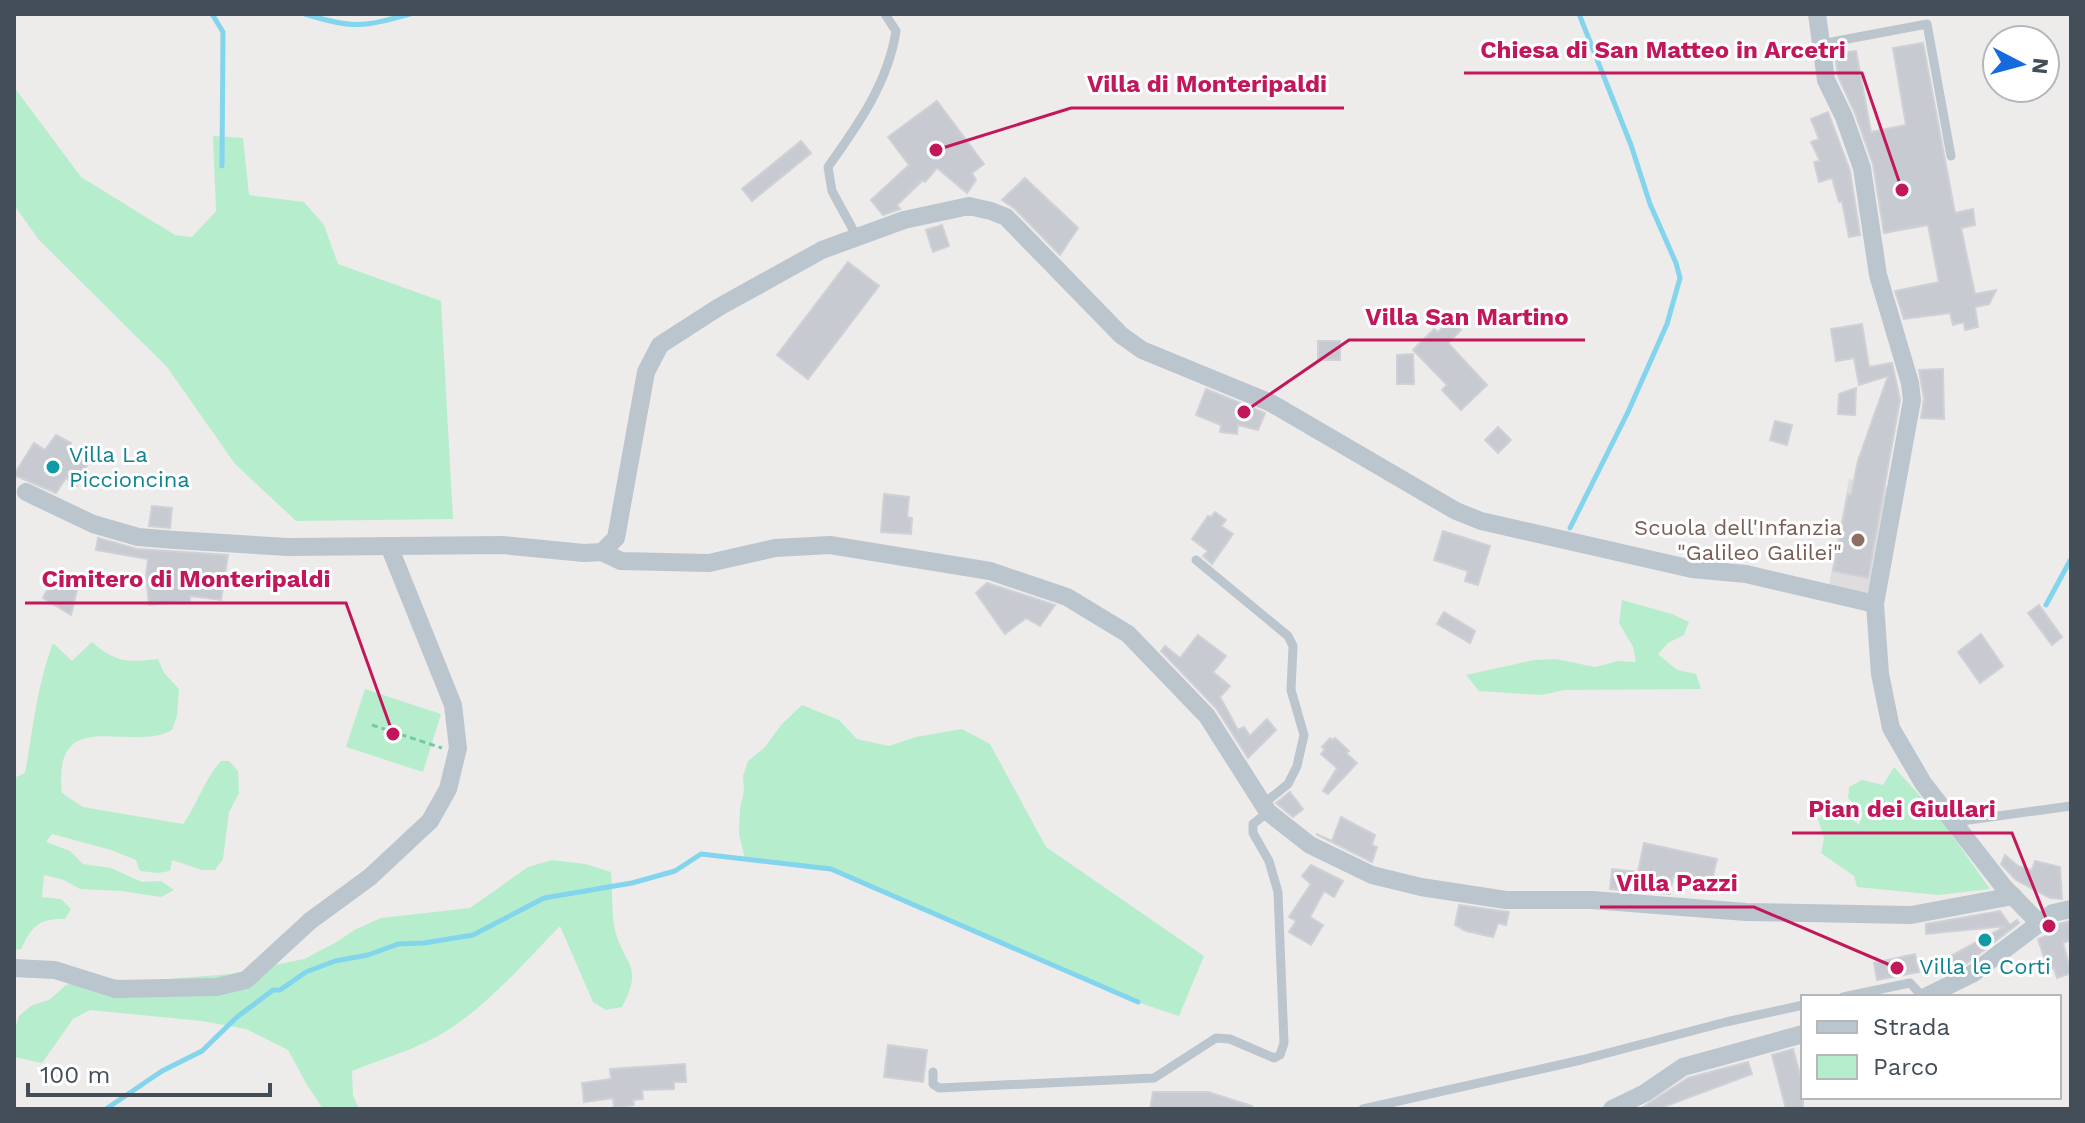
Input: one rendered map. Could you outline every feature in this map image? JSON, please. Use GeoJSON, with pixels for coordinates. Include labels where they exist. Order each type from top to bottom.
{"type":"FeatureCollection","features":[{"type":"Feature","properties":{"kind":"street"},"geometry":{"type":"LineString","coordinates":[[1817,14],[1826,80],[1844,117],[1862,168],[1878,275],[1910,383],[1912,400],[1875,604],[1880,674],[1891,728],[1923,783],[2003,886],[2039,923]]}},
{"type":"Feature","properties":{"kind":"street"},"geometry":{"type":"LineString","coordinates":[[602,552],[616,538],[646,372],[660,345],[719,307],[822,250],[904,220],[969,206],[1006,217],[1121,335],[1142,350],[1271,403],[1456,511],[1481,521],[1692,569],[1746,574],[1875,604]]}},
{"type":"Feature","properties":{"kind":"street"},"geometry":{"type":"LineString","coordinates":[[26,492],[93,524],[138,537],[288,547],[502,545],[602,552],[621,561],[709,563],[775,548],[830,545],[990,571],[1067,597],[1128,634],[1207,716],[1265,808],[1310,845],[1372,875],[1421,887],[1506,900],[1592,900],[1746,912],[1911,915],[2013,896]]}},
{"type":"Feature","properties":{"kind":"street"},"geometry":{"type":"LineString","coordinates":[[14,968],[55,970],[115,989],[217,987],[246,980],[310,921],[370,877],[430,821],[448,789],[457,753],[453,705],[389,546]]}},
{"type":"Feature","properties":{"kind":"street"},"geometry":{"type":"LineString","coordinates":[[1928,995],[1972,974],[2053,913],[2071,909]]}},
{"type":"Feature","properties":{"kind":"street"},"geometry":{"type":"LineString","coordinates":[[1612,1109],[1645,1093],[1683,1067],[1801,1035]]}},
{"type":"Feature","properties":{"kind":"lane"},"geometry":{"type":"LineString","coordinates":[[857,237],[832,191],[828,167],[856,127],[882,81],[893,51],[896,31],[885,14]]}},
{"type":"Feature","properties":{"kind":"lane"},"geometry":{"type":"LineString","coordinates":[[1821,44],[1927,24],[1951,156]]}},
{"type":"Feature","properties":{"kind":"lane"},"geometry":{"type":"LineString","coordinates":[[933,1072],[933,1084],[939,1088],[1154,1078],[1216,1038],[1230,1039],[1274,1058],[1280,1055],[1284,1043],[1278,892],[1269,861],[1253,833],[1253,824],[1288,784],[1297,766],[1304,735],[1291,690],[1293,646],[1288,636],[1196,560]]}},
{"type":"Feature","properties":{"kind":"lane"},"geometry":{"type":"LineString","coordinates":[[1954,822],[2071,806]]}},
{"type":"Feature","properties":{"kind":"lane"},"geometry":{"type":"LineString","coordinates":[[1853,995],[1910,983],[1922,995]]}},
{"type":"Feature","properties":{"kind":"lane"},"geometry":{"type":"LineString","coordinates":[[1363,1109],[1581,1060],[1801,1005]]}},
{"type":"Feature","properties":{"kind":"path"},"geometry":{"type":"LineString","coordinates":[[372,725],[457,753]]}},
{"type":"Feature","properties":{"kind":"shaded area","name":"Scuola dell'Infanzia \"Galileo Galilei\""},"geometry":{"type":"Polygon","coordinates":[[[1849,479],[1888,487],[1867,597],[1828,590],[1849,479]]]}},
{"type":"Feature","properties":{"kind":"green space"},"geometry":{"type":"Polygon","coordinates":[[[14,87],[81,177],[175,235],[192,237],[216,211],[213,136],[243,138],[249,195],[304,202],[324,225],[338,264],[441,301],[453,519],[296,521],[235,464],[167,367],[39,240],[14,205],[14,87]]]}},
{"type":"Feature","properties":{"kind":"green space"},"geometry":{"type":"Polygon","coordinates":[[[1622,600],[1689,622],[1684,635],[1668,643],[1658,654],[1677,670],[1696,674],[1701,689],[1564,690],[1542,695],[1479,691],[1466,675],[1534,660],[1556,659],[1595,667],[1618,661],[1636,662],[1633,647],[1619,623],[1622,600]]]}},
{"type":"Feature","properties":{"kind":"green space"},"geometry":{"type":"Polygon","coordinates":[[[92,642],[122,660],[158,659],[164,673],[179,689],[177,716],[172,730],[155,736],[82,739],[69,748],[62,765],[62,793],[83,807],[183,824],[215,768],[221,761],[229,761],[238,771],[239,793],[229,812],[223,859],[215,870],[202,870],[172,860],[170,871],[140,871],[136,860],[52,834],[46,842],[70,851],[83,864],[111,868],[142,882],[161,881],[174,890],[161,897],[80,889],[64,880],[44,875],[42,897],[61,899],[71,909],[65,919],[37,925],[21,949],[14,950],[14,778],[25,773],[39,691],[53,643],[72,661],[92,642]]]}},
{"type":"Feature","properties":{"kind":"green space"},"geometry":{"type":"Polygon","coordinates":[[[365,689],[441,714],[423,772],[346,747],[365,689]]]}},
{"type":"Feature","properties":{"kind":"green space"},"geometry":{"type":"Polygon","coordinates":[[[802,705],[839,720],[857,739],[889,746],[916,737],[962,729],[990,744],[1046,847],[1204,956],[1179,1016],[1137,1002],[831,869],[745,859],[739,834],[743,776],[748,761],[765,747],[781,725],[802,705]]]}},
{"type":"Feature","properties":{"kind":"green space"},"geometry":{"type":"Polygon","coordinates":[[[1894,767],[1939,817],[1990,889],[1938,895],[1857,887],[1854,876],[1821,853],[1824,838],[1818,819],[1836,807],[1859,825],[1863,813],[1848,798],[1849,787],[1862,780],[1883,785],[1894,767]]]}},
{"type":"Feature","properties":{"kind":"green space"},"geometry":{"type":"Polygon","coordinates":[[[552,860],[585,864],[611,872],[615,930],[632,974],[622,1007],[606,1010],[593,1002],[560,926],[507,981],[448,1030],[425,1043],[352,1071],[353,1095],[359,1109],[323,1109],[288,1050],[246,1029],[202,1021],[90,1010],[73,1019],[42,1063],[14,1057],[14,1031],[19,1016],[32,1005],[49,1000],[66,985],[99,976],[130,982],[231,974],[304,959],[381,918],[470,908],[528,867],[552,860]]]}},
{"type":"Feature","properties":{"kind":"building"},"geometry":{"type":"Polygon","coordinates":[[[1923,43],[1955,213],[1973,209],[1975,225],[1961,228],[1975,294],[1996,290],[1989,304],[1975,307],[1978,327],[1965,330],[1964,322],[1953,325],[1950,313],[1904,319],[1895,291],[1939,282],[1928,225],[1884,233],[1873,164],[1838,76],[1835,54],[1856,51],[1871,132],[1906,125],[1893,48],[1923,43]]]}},
{"type":"Feature","properties":{"kind":"building"},"geometry":{"type":"Polygon","coordinates":[[[937,101],[984,164],[972,173],[976,180],[967,193],[937,168],[897,205],[900,209],[883,215],[871,200],[909,165],[888,137],[937,101]]]}},
{"type":"Feature","properties":{"kind":"building"},"geometry":{"type":"Polygon","coordinates":[[[1828,112],[1850,171],[1860,235],[1849,237],[1842,201],[1839,202],[1832,178],[1819,182],[1814,162],[1820,161],[1811,142],[1819,139],[1811,119],[1828,112]]]}},
{"type":"Feature","properties":{"kind":"building"},"geometry":{"type":"Polygon","coordinates":[[[801,141],[811,153],[752,201],[742,189],[801,141]]]}},
{"type":"Feature","properties":{"kind":"building"},"geometry":{"type":"Polygon","coordinates":[[[1025,178],[1078,228],[1060,255],[1015,209],[1002,200],[1025,178]]]}},
{"type":"Feature","properties":{"kind":"building"},"geometry":{"type":"Polygon","coordinates":[[[942,225],[949,246],[933,252],[926,230],[942,225]]]}},
{"type":"Feature","properties":{"kind":"building"},"geometry":{"type":"Polygon","coordinates":[[[848,262],[879,286],[808,379],[777,355],[848,262]]]}},
{"type":"Feature","properties":{"kind":"building"},"geometry":{"type":"Polygon","coordinates":[[[1451,320],[1461,330],[1448,343],[1487,385],[1461,410],[1442,390],[1447,385],[1413,350],[1434,329],[1438,332],[1451,320]]]}},
{"type":"Feature","properties":{"kind":"building"},"geometry":{"type":"Polygon","coordinates":[[[1862,324],[1869,367],[1892,363],[1900,400],[1868,578],[1833,571],[1848,494],[1851,495],[1858,461],[1888,376],[1859,385],[1854,358],[1836,361],[1831,329],[1862,324]]]}},
{"type":"Feature","properties":{"kind":"building"},"geometry":{"type":"Polygon","coordinates":[[[1318,341],[1340,341],[1340,360],[1318,360],[1318,341]]]}},
{"type":"Feature","properties":{"kind":"building"},"geometry":{"type":"Polygon","coordinates":[[[1413,354],[1414,384],[1397,384],[1397,355],[1413,354]]]}},
{"type":"Feature","properties":{"kind":"building"},"geometry":{"type":"Polygon","coordinates":[[[1943,369],[1944,419],[1921,418],[1924,399],[1919,370],[1943,369]]]}},
{"type":"Feature","properties":{"kind":"building"},"geometry":{"type":"Polygon","coordinates":[[[1856,388],[1855,415],[1838,414],[1839,394],[1856,388]]]}},
{"type":"Feature","properties":{"kind":"building"},"geometry":{"type":"Polygon","coordinates":[[[1206,389],[1265,413],[1258,430],[1238,425],[1237,434],[1220,432],[1221,425],[1196,415],[1206,389]]]}},
{"type":"Feature","properties":{"kind":"building"},"geometry":{"type":"Polygon","coordinates":[[[1775,421],[1792,425],[1787,445],[1770,440],[1775,421]]]}},
{"type":"Feature","properties":{"kind":"building"},"geometry":{"type":"Polygon","coordinates":[[[1498,427],[1511,440],[1498,453],[1485,440],[1498,427]]]}},
{"type":"Feature","properties":{"kind":"building","name":"Villa La Piccioncina"},"geometry":{"type":"Polygon","coordinates":[[[56,435],[71,443],[69,448],[89,461],[77,486],[66,478],[56,493],[14,475],[34,443],[45,450],[56,435]]]}},
{"type":"Feature","properties":{"kind":"building"},"geometry":{"type":"Polygon","coordinates":[[[884,494],[909,497],[907,517],[912,518],[911,534],[881,532],[884,494]]]}},
{"type":"Feature","properties":{"kind":"building"},"geometry":{"type":"Polygon","coordinates":[[[152,506],[172,508],[170,528],[149,526],[152,506]]]}},
{"type":"Feature","properties":{"kind":"building"},"geometry":{"type":"Polygon","coordinates":[[[1215,512],[1226,520],[1221,526],[1233,534],[1212,564],[1203,556],[1208,551],[1192,539],[1208,516],[1215,512]]]}},
{"type":"Feature","properties":{"kind":"building"},"geometry":{"type":"Polygon","coordinates":[[[1443,531],[1490,546],[1478,585],[1465,581],[1468,571],[1434,560],[1443,531]]]}},
{"type":"Feature","properties":{"kind":"building"},"geometry":{"type":"Polygon","coordinates":[[[98,538],[137,549],[228,555],[221,600],[190,596],[190,601],[149,605],[148,559],[96,550],[98,538]]]}},
{"type":"Feature","properties":{"kind":"building"},"geometry":{"type":"Polygon","coordinates":[[[55,576],[77,590],[71,615],[43,598],[55,576]]]}},
{"type":"Feature","properties":{"kind":"building"},"geometry":{"type":"Polygon","coordinates":[[[987,583],[1055,605],[1040,626],[1026,618],[1005,634],[976,593],[987,583]]]}},
{"type":"Feature","properties":{"kind":"building"},"geometry":{"type":"Polygon","coordinates":[[[2039,605],[2062,637],[2052,645],[2028,613],[2039,605]]]}},
{"type":"Feature","properties":{"kind":"building"},"geometry":{"type":"Polygon","coordinates":[[[1444,612],[1475,631],[1470,643],[1437,624],[1444,612]]]}},
{"type":"Feature","properties":{"kind":"building"},"geometry":{"type":"Polygon","coordinates":[[[1981,634],[2003,666],[1980,683],[1958,652],[1981,634]]]}},
{"type":"Feature","properties":{"kind":"building"},"geometry":{"type":"Polygon","coordinates":[[[1198,635],[1226,656],[1213,672],[1230,686],[1220,697],[1238,730],[1244,727],[1250,736],[1267,719],[1276,730],[1248,758],[1216,708],[1161,651],[1165,646],[1180,658],[1198,635]]]}},
{"type":"Feature","properties":{"kind":"building"},"geometry":{"type":"Polygon","coordinates":[[[1330,738],[1335,738],[1357,763],[1328,794],[1323,791],[1337,768],[1321,754],[1325,750],[1322,747],[1330,738]]]}},
{"type":"Feature","properties":{"kind":"building"},"geometry":{"type":"Polygon","coordinates":[[[1290,792],[1303,809],[1293,817],[1276,803],[1290,792]]]}},
{"type":"Feature","properties":{"kind":"building"},"geometry":{"type":"Polygon","coordinates":[[[1341,817],[1375,835],[1372,845],[1377,847],[1372,862],[1316,834],[1332,841],[1341,817]]]}},
{"type":"Feature","properties":{"kind":"building"},"geometry":{"type":"Polygon","coordinates":[[[1644,843],[1717,859],[1711,884],[1673,877],[1670,894],[1610,889],[1612,869],[1638,872],[1644,843]]]}},
{"type":"Feature","properties":{"kind":"building"},"geometry":{"type":"Polygon","coordinates":[[[2005,855],[2018,866],[2032,870],[2035,861],[2060,867],[2062,899],[2050,898],[2016,880],[2001,864],[2005,855]]]}},
{"type":"Feature","properties":{"kind":"building"},"geometry":{"type":"Polygon","coordinates":[[[1311,865],[1343,881],[1334,897],[1324,891],[1310,917],[1323,925],[1311,945],[1289,932],[1296,921],[1289,917],[1311,884],[1302,876],[1311,865]]]}},
{"type":"Feature","properties":{"kind":"building"},"geometry":{"type":"Polygon","coordinates":[[[1459,905],[1509,912],[1506,925],[1498,923],[1493,937],[1466,931],[1455,925],[1459,905]]]}},
{"type":"Feature","properties":{"kind":"building","name":"Villa le Corti"},"geometry":{"type":"Polygon","coordinates":[[[2000,911],[2010,925],[2017,920],[2019,923],[1966,964],[1953,970],[1949,957],[2006,926],[1926,934],[1926,924],[2000,911]]]}},
{"type":"Feature","properties":{"kind":"building"},"geometry":{"type":"Polygon","coordinates":[[[2071,921],[2071,940],[2063,943],[2071,973],[2057,978],[2054,968],[2048,970],[2038,939],[2054,933],[2053,928],[2058,924],[2071,921]]]}},
{"type":"Feature","properties":{"kind":"building"},"geometry":{"type":"Polygon","coordinates":[[[1915,954],[1919,972],[1877,980],[1874,963],[1915,954]]]}},
{"type":"Feature","properties":{"kind":"building"},"geometry":{"type":"Polygon","coordinates":[[[888,1045],[927,1050],[923,1082],[884,1077],[888,1045]]]}},
{"type":"Feature","properties":{"kind":"building"},"geometry":{"type":"Polygon","coordinates":[[[1793,1049],[1801,1078],[1803,1109],[1786,1109],[1772,1055],[1793,1049]]]}},
{"type":"Feature","properties":{"kind":"building"},"geometry":{"type":"Polygon","coordinates":[[[1748,1062],[1752,1074],[1658,1109],[1640,1109],[1688,1078],[1748,1062]]]}},
{"type":"Feature","properties":{"kind":"building"},"geometry":{"type":"Polygon","coordinates":[[[685,1064],[686,1082],[674,1082],[674,1089],[642,1090],[643,1099],[633,1100],[634,1105],[614,1108],[613,1098],[584,1102],[582,1083],[611,1079],[610,1069],[685,1064]]]}},
{"type":"Feature","properties":{"kind":"building"},"geometry":{"type":"Polygon","coordinates":[[[1153,1092],[1208,1092],[1252,1106],[1252,1109],[1150,1109],[1153,1092]]]}},
{"type":"Feature","properties":{"kind":"waterway"},"geometry":{"type":"LineString","coordinates":[[212,14],[223,32],[222,166]]}},
{"type":"Feature","properties":{"kind":"waterway"},"geometry":{"type":"LineString","coordinates":[[305,14],[347,24],[380,22],[410,14]]}},
{"type":"Feature","properties":{"kind":"waterway"},"geometry":{"type":"LineString","coordinates":[[1570,528],[1628,412],[1667,324],[1680,278],[1579,14]]}},
{"type":"Feature","properties":{"kind":"waterway"},"geometry":{"type":"LineString","coordinates":[[2046,605],[2071,559]]}},
{"type":"Feature","properties":{"kind":"waterway"},"geometry":{"type":"LineString","coordinates":[[106,1109],[162,1071],[202,1051],[237,1017],[273,990],[280,990],[306,972],[398,944],[473,935],[544,898],[632,883],[675,871],[701,854],[831,869],[1138,1002]]}},
{"type":"Feature","properties":{"kind":"place","name":"Villa di Monteripaldi"},"geometry":{"type":"Point","coordinates":[936,150]}},
{"type":"Feature","properties":{"kind":"place","name":"Chiesa di San Matteo in Arcetri"},"geometry":{"type":"Point","coordinates":[1902,190]}},
{"type":"Feature","properties":{"kind":"place","name":"Villa San Martino"},"geometry":{"type":"Point","coordinates":[1244,412]}},
{"type":"Feature","properties":{"kind":"place","name":"Villa La Piccioncina"},"geometry":{"type":"Point","coordinates":[53,467]}},
{"type":"Feature","properties":{"kind":"place","name":"Scuola dell'Infanzia \"Galileo Galilei\""},"geometry":{"type":"Point","coordinates":[1858,540]}},
{"type":"Feature","properties":{"kind":"place","name":"Cimitero di Monteripaldi"},"geometry":{"type":"Point","coordinates":[393,734]}},
{"type":"Feature","properties":{"kind":"place","name":"Pian dei Giullari"},"geometry":{"type":"Point","coordinates":[2049,926]}},
{"type":"Feature","properties":{"kind":"place","name":"Villa le Corti"},"geometry":{"type":"Point","coordinates":[1985,940]}},
{"type":"Feature","properties":{"kind":"place","name":"Villa Pazzi"},"geometry":{"type":"Point","coordinates":[1897,968]}}]}
